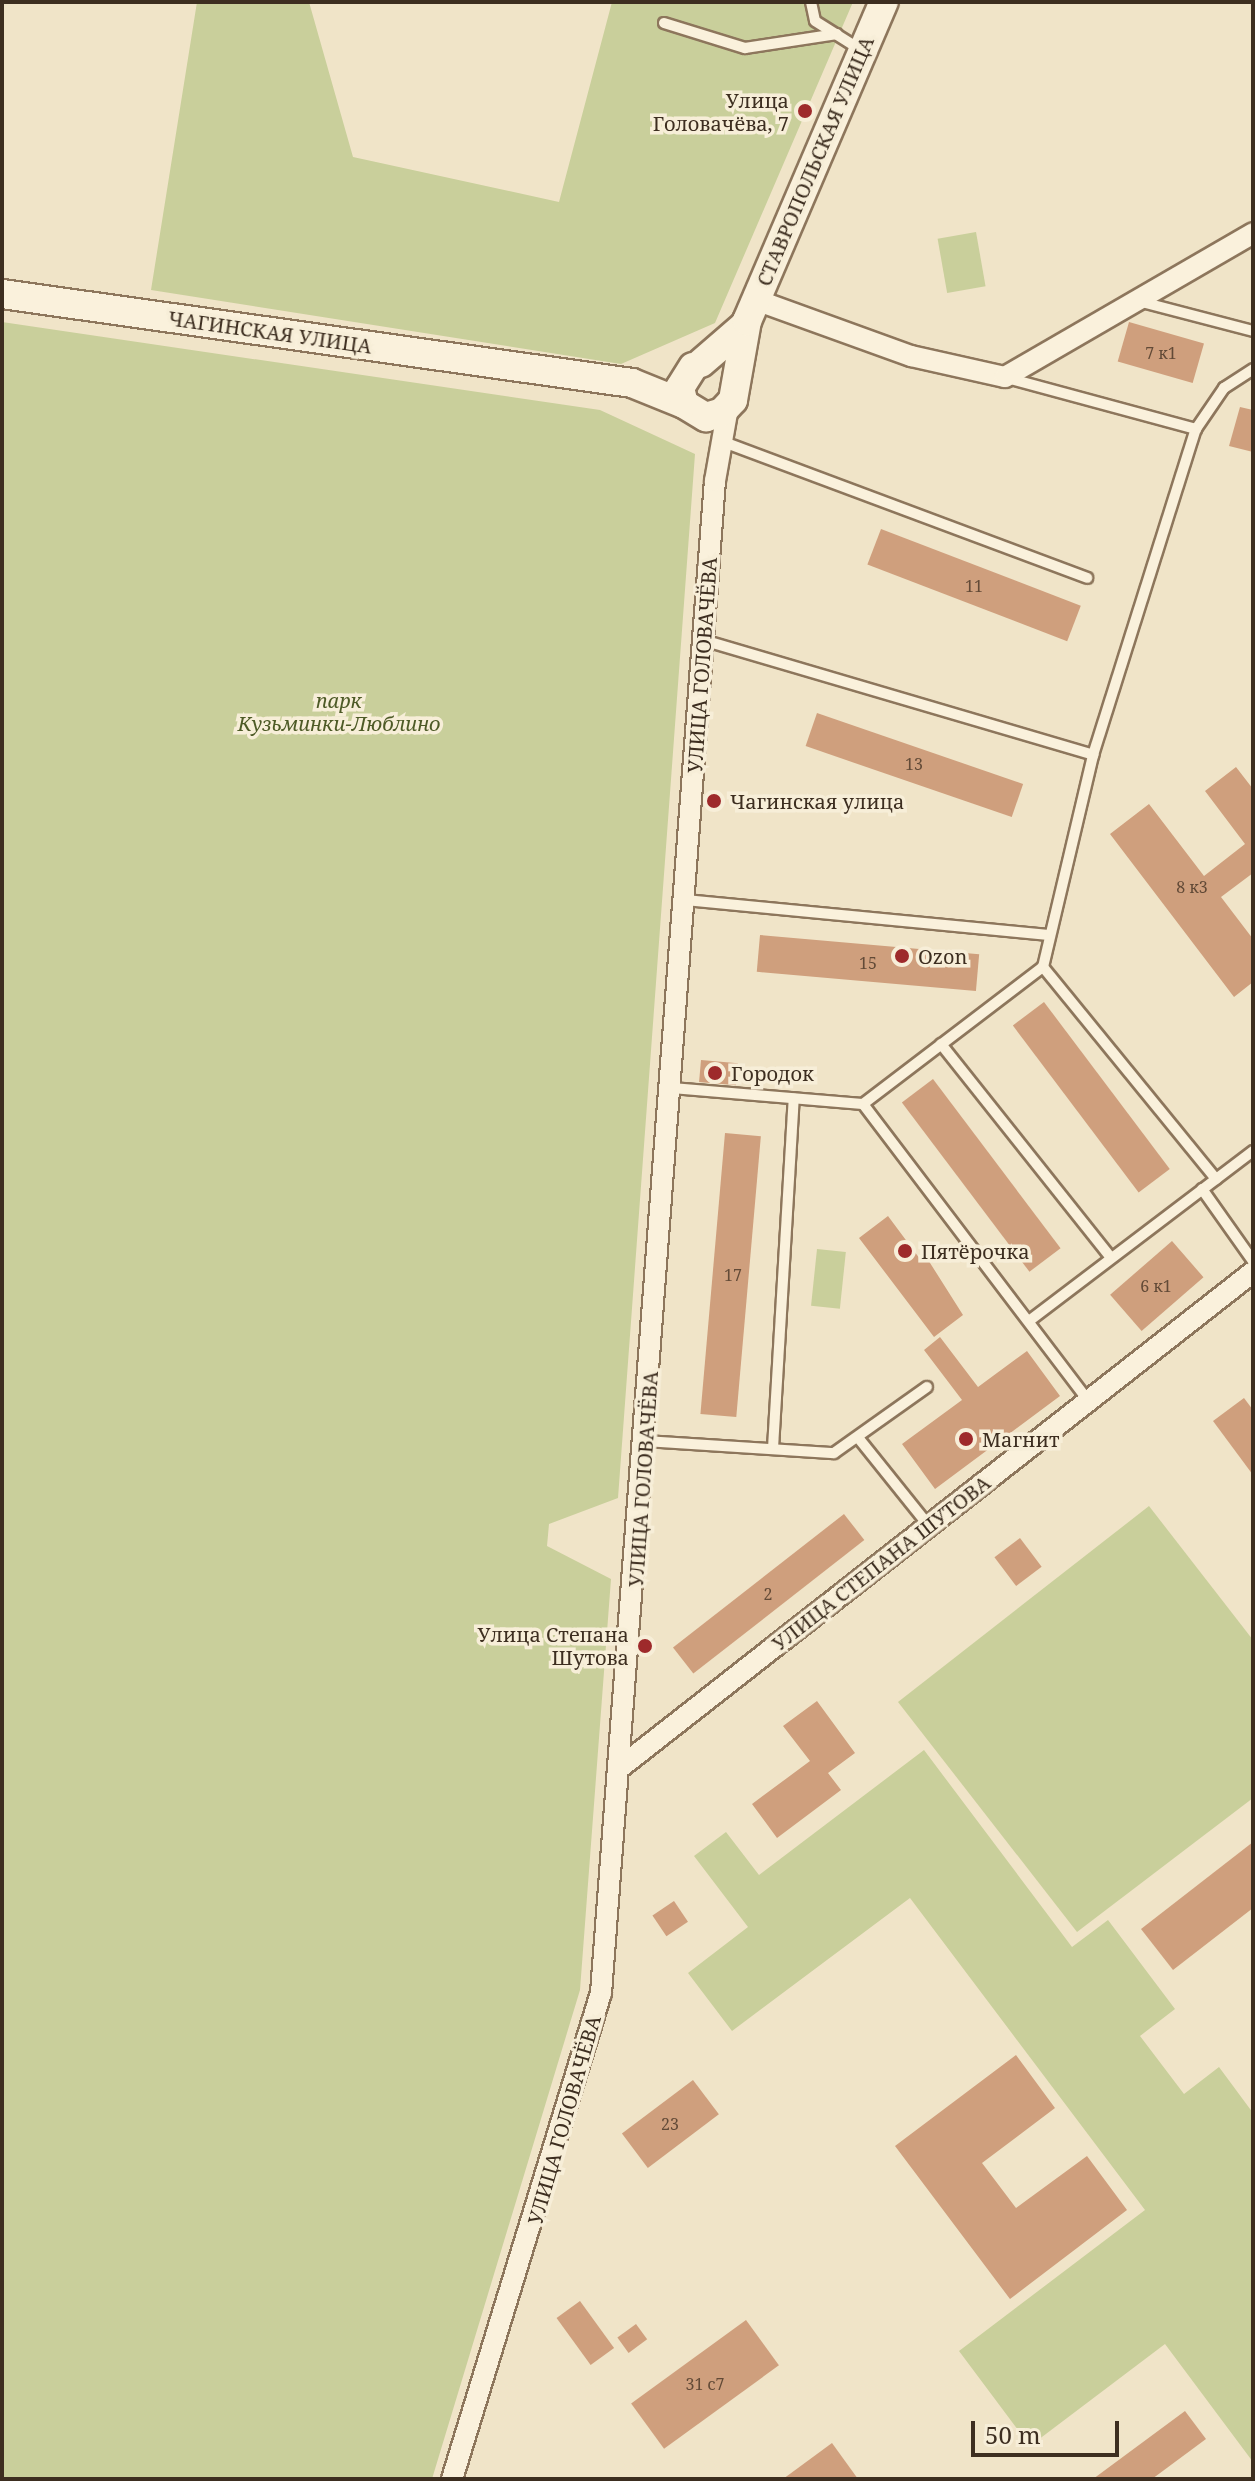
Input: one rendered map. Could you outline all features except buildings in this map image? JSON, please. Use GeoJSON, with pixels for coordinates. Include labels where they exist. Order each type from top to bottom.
{"type":"FeatureCollection","features":[{"type":"Feature","properties":{"kind":"street","name":"СТАВРОПОЛЬСКАЯ УЛИЦА"},"geometry":{"type":"LineString","coordinates":[[731,395],[752,310],[884,2]]}},
{"type":"Feature","properties":{"kind":"street"},"geometry":{"type":"LineString","coordinates":[[752,310],[911,356],[1005,377],[1253,233]]}},
{"type":"Feature","properties":{"kind":"street","name":"ЧАГИНСКАЯ УЛИЦА"},"geometry":{"type":"LineString","coordinates":[[2,294],[632,383],[687,407]]}},
{"type":"Feature","properties":{"kind":"street","name":"СТАВРОПОЛЬСКАЯ УЛИЦА"},"geometry":{"type":"LineString","coordinates":[[697,365],[752,310]]}},
{"type":"Feature","properties":{"kind":"street"},"geometry":{"type":"LineString","coordinates":[[687,407],[706,417],[731,395],[718,364],[697,365],[680,388],[687,407],[718,448]]}},
{"type":"Feature","properties":{"kind":"street","name":"ЧАГИНСКАЯ УЛИЦА"},"geometry":{"type":"LineString","coordinates":[[632,383],[697,365]]}},
{"type":"Feature","properties":{"kind":"street","name":"УЛИЦА ГОЛОВАЧЁВА"},"geometry":{"type":"LineString","coordinates":[[452,2479],[601,1993],[622,1766],[718,448],[731,395]]}},
{"type":"Feature","properties":{"kind":"street","name":"УЛИЦА СТЕПАНА ШУТОВА"},"geometry":{"type":"LineString","coordinates":[[622,1766],[1253,1272]]}},
{"type":"Feature","properties":{"kind":"lane"},"geometry":{"type":"LineString","coordinates":[[811,2],[815,21],[862,50]]}},
{"type":"Feature","properties":{"kind":"lane"},"geometry":{"type":"LineString","coordinates":[[664,23],[745,48],[837,34]]}},
{"type":"Feature","properties":{"kind":"lane"},"geometry":{"type":"LineString","coordinates":[[1136,301],[1253,331]]}},
{"type":"Feature","properties":{"kind":"lane"},"geometry":{"type":"LineString","coordinates":[[1216,1179],[1043,967],[1046,935],[1093,755],[1196,429],[1224,388],[1253,369]]}},
{"type":"Feature","properties":{"kind":"lane"},"geometry":{"type":"LineString","coordinates":[[1005,377],[1196,429]]}},
{"type":"Feature","properties":{"kind":"lane"},"geometry":{"type":"LineString","coordinates":[[718,448],[1087,578]]}},
{"type":"Feature","properties":{"kind":"lane"},"geometry":{"type":"LineString","coordinates":[[703,640],[1093,755]]}},
{"type":"Feature","properties":{"kind":"lane"},"geometry":{"type":"LineString","coordinates":[[685,900],[1046,935]]}},
{"type":"Feature","properties":{"kind":"lane"},"geometry":{"type":"LineString","coordinates":[[671,1088],[863,1104],[1043,967]]}},
{"type":"Feature","properties":{"kind":"lane"},"geometry":{"type":"LineString","coordinates":[[941,1044],[1111,1258]]}},
{"type":"Feature","properties":{"kind":"lane"},"geometry":{"type":"LineString","coordinates":[[773,1448],[794,1099]]}},
{"type":"Feature","properties":{"kind":"lane"},"geometry":{"type":"LineString","coordinates":[[863,1104],[1088,1400]]}},
{"type":"Feature","properties":{"kind":"lane"},"geometry":{"type":"LineString","coordinates":[[1029,1321],[1253,1151]]}},
{"type":"Feature","properties":{"kind":"lane"},"geometry":{"type":"LineString","coordinates":[[1202,1189],[1253,1261]]}},
{"type":"Feature","properties":{"kind":"lane"},"geometry":{"type":"LineString","coordinates":[[646,1441],[834,1453],[860,1440],[927,1387]]}},
{"type":"Feature","properties":{"kind":"lane"},"geometry":{"type":"LineString","coordinates":[[860,1440],[928,1525]]}},
{"type":"Feature","properties":{"kind":"green space"},"geometry":{"type":"Polygon","coordinates":[[[197,2],[309,2],[353,157],[559,202],[612,2],[853,2],[715,323],[621,364],[151,290],[197,2]]]}},
{"type":"Feature","properties":{"kind":"green space"},"geometry":{"type":"Polygon","coordinates":[[[976,232],[986,286],[947,293],[938,239],[976,232]]]}},
{"type":"Feature","properties":{"kind":"green space","name":"парк Кузьминки-Люблино"},"geometry":{"type":"Polygon","coordinates":[[[2,322],[600,410],[695,454],[618,1498],[549,1524],[547,1546],[611,1579],[580,1990],[432,2479],[2,2479],[2,322]]]}},
{"type":"Feature","properties":{"kind":"green space"},"geometry":{"type":"Polygon","coordinates":[[[817,1249],[846,1252],[840,1309],[811,1306],[817,1249]]]}},
{"type":"Feature","properties":{"kind":"green space"},"geometry":{"type":"Polygon","coordinates":[[[1149,1506],[1253,1640],[1253,1798],[1077,1932],[898,1702],[1149,1506]]]}},
{"type":"Feature","properties":{"kind":"green space"},"geometry":{"type":"Polygon","coordinates":[[[924,1750],[1072,1947],[1108,1920],[1175,2009],[1140,2036],[1184,2094],[1219,2067],[1253,2113],[1253,2462],[1165,2344],[1030,2446],[959,2351],[1145,2210],[910,1898],[732,2031],[688,1973],[748,1927],[694,1856],[726,1832],[759,1875],[924,1750]]]}},
{"type":"Feature","properties":{"kind":"place","name":"Улица Головачёва, 7"},"geometry":{"type":"Point","coordinates":[805,111]}},
{"type":"Feature","properties":{"kind":"place","name":"Чагинская улица"},"geometry":{"type":"Point","coordinates":[714,801]}},
{"type":"Feature","properties":{"kind":"place","name":"Ozon"},"geometry":{"type":"Point","coordinates":[902,956]}},
{"type":"Feature","properties":{"kind":"place","name":"Городок"},"geometry":{"type":"Point","coordinates":[715,1073]}},
{"type":"Feature","properties":{"kind":"place","name":"Пятёрочка"},"geometry":{"type":"Point","coordinates":[905,1251]}},
{"type":"Feature","properties":{"kind":"place","name":"Магнит"},"geometry":{"type":"Point","coordinates":[966,1439]}},
{"type":"Feature","properties":{"kind":"place","name":"Улица Степана Шутова"},"geometry":{"type":"Point","coordinates":[645,1646]}}]}
